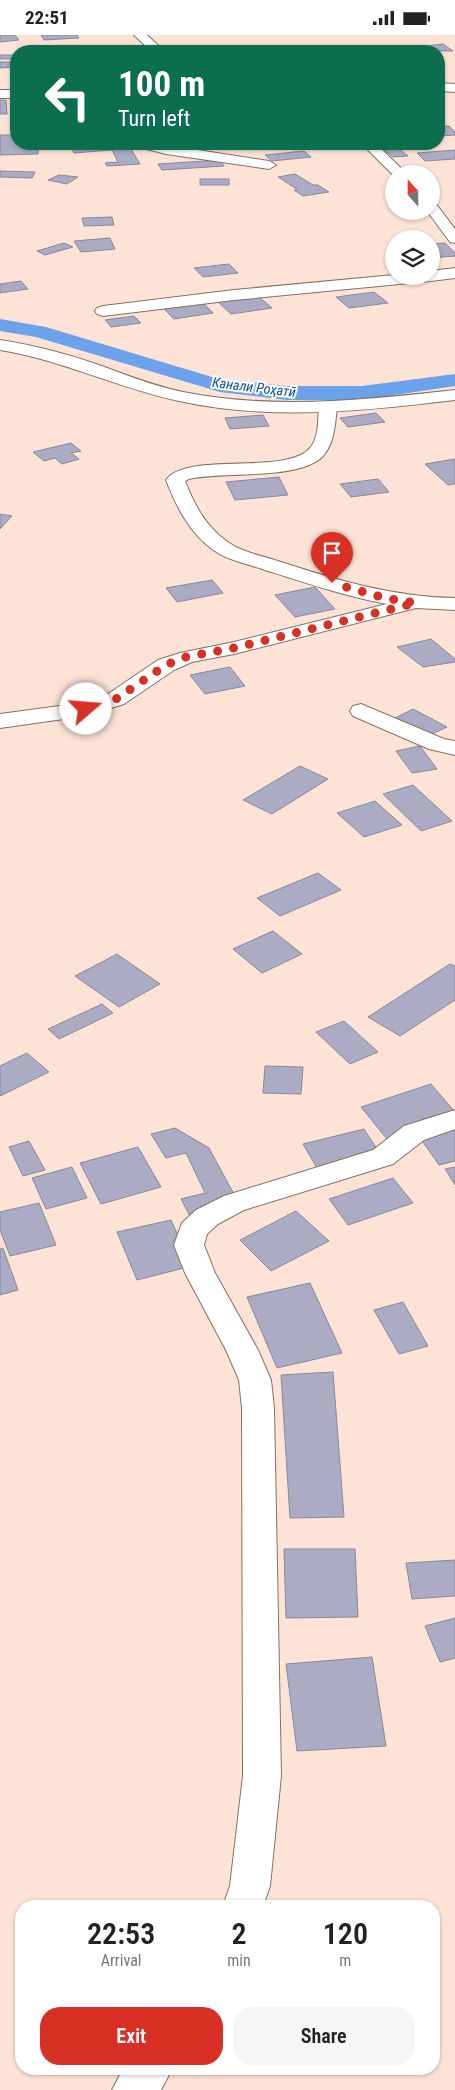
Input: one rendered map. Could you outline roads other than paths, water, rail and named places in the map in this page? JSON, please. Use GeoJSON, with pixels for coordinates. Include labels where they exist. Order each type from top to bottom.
{"type":"FeatureCollection","features":[{"type":"Feature","properties":{"kind":"street"},"geometry":{"type":"LineString","coordinates":[[140,35],[151,45]]}},
{"type":"Feature","properties":{"kind":"street"},"geometry":{"type":"LineString","coordinates":[[166,150],[269,165]]}},
{"type":"Feature","properties":{"kind":"street"},"geometry":{"type":"LineString","coordinates":[[375,150],[391,165]]}},
{"type":"Feature","properties":{"kind":"street"},"geometry":{"type":"LineString","coordinates":[[440,219],[455,239]]}},
{"type":"Feature","properties":{"kind":"street"},"geometry":{"type":"LineString","coordinates":[[440,275],[455,273]]}},
{"type":"Feature","properties":{"kind":"street"},"geometry":{"type":"LineString","coordinates":[[103,311],[234,295],[385,280]]}},
{"type":"Feature","properties":{"kind":"street"},"geometry":{"type":"LineString","coordinates":[[0,345],[77,362],[134,384],[180,396],[236,405],[328,407],[374,405],[455,395]]}},
{"type":"Feature","properties":{"kind":"street"},"geometry":{"type":"LineString","coordinates":[[328,407],[324,441],[316,453],[306,460],[283,465],[205,471],[179,476],[175,479],[185,505],[214,543],[230,552],[385,598],[416,603],[455,604]]}},
{"type":"Feature","properties":{"kind":"street"},"geometry":{"type":"LineString","coordinates":[[0,721],[86,709],[116,699],[166,665],[186,657],[234,648],[416,603]]}},
{"type":"Feature","properties":{"kind":"street"},"geometry":{"type":"LineString","coordinates":[[360,711],[437,744],[455,748]]}},
{"type":"Feature","properties":{"kind":"street"},"geometry":{"type":"LineString","coordinates":[[245,1900],[250,1886],[262,1776],[258,1408],[255,1380],[242,1349],[200,1273],[189,1245],[190,1239],[193,1229],[207,1217],[234,1203],[384,1157],[414,1133],[455,1119]]}},
{"type":"Feature","properties":{"kind":"street"},"geometry":{"type":"LineString","coordinates":[[134,2090],[145,2075]]}},
{"type":"Feature","properties":{"kind":"waterway","name":"Канали Роҳатӣ"},"geometry":{"type":"LineString","coordinates":[[0,325],[39,331],[220,386],[287,393],[362,393],[455,380]]}}]}
